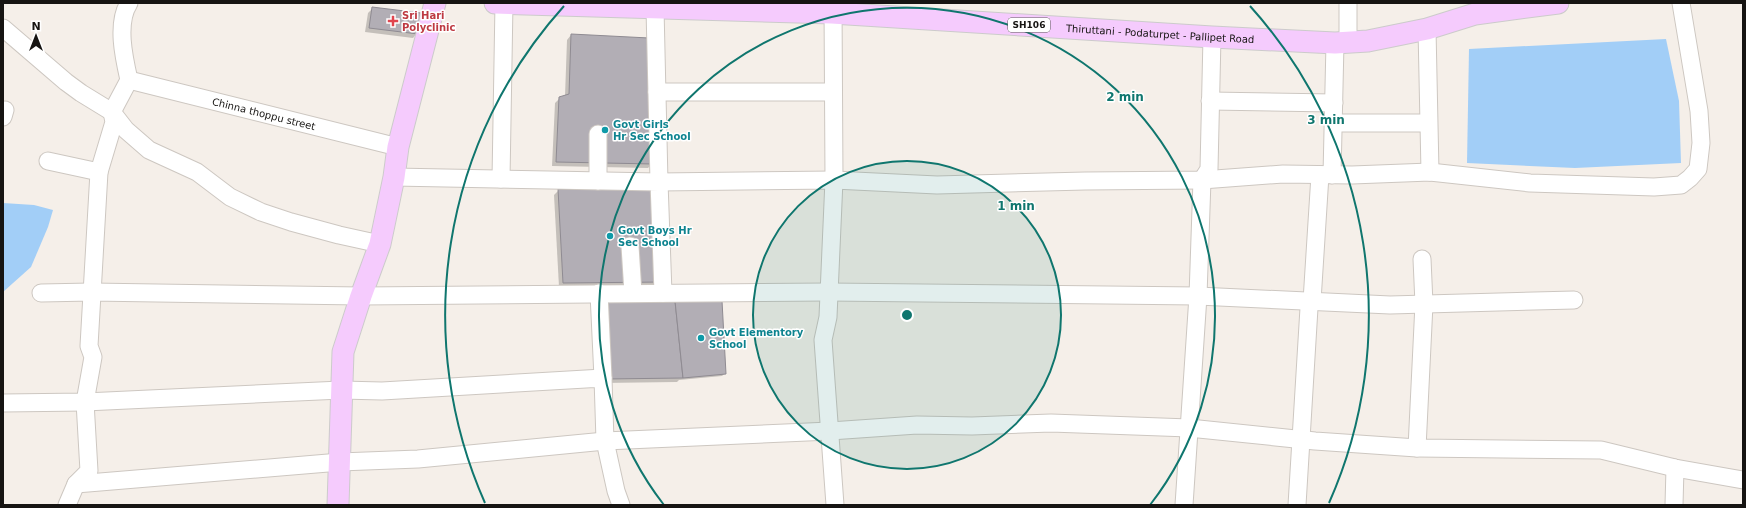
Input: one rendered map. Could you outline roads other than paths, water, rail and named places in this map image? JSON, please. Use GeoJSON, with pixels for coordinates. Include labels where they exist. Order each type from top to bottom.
{"type":"FeatureCollection","features":[{"type":"Feature","properties":{"kind":"main road"},"geometry":{"type":"LineString","coordinates":[[338,505],[343,352],[380,244],[394,177],[398,147],[434,3]]}},
{"type":"Feature","properties":{"kind":"main road","name":"Thiruttani - Podaturpet - Pallipet Road"},"geometry":{"type":"LineString","coordinates":[[494,3],[655,8],[832,8],[1212,37],[1342,43],[1368,41],[1427,29],[1475,14],[1507,7],[1558,3]]}},
{"type":"Feature","properties":{"kind":"street"},"geometry":{"type":"LineString","coordinates":[[68,505],[76,484],[89,471],[85,402],[93,357],[89,346],[99,172],[114,122],[112,112],[129,80],[123,49],[124,11],[129,3]]}},
{"type":"Feature","properties":{"kind":"street"},"geometry":{"type":"LineString","coordinates":[[501,179],[504,3]]}},
{"type":"Feature","properties":{"kind":"street"},"geometry":{"type":"LineString","coordinates":[[1297,505],[1309,308],[1312,301],[1326,175],[1334,123],[1334,103],[1348,3]]}},
{"type":"Feature","properties":{"kind":"street"},"geometry":{"type":"LineString","coordinates":[[394,177],[659,182],[834,180],[937,185],[1085,181],[1202,180],[1282,174],[1326,175],[1430,172],[1530,183],[1654,187],[1681,185],[1698,169],[1701,143],[1699,111],[1681,3]]}},
{"type":"Feature","properties":{"kind":"street"},"geometry":{"type":"LineString","coordinates":[[655,8],[663,293]]}},
{"type":"Feature","properties":{"kind":"street"},"geometry":{"type":"LineString","coordinates":[[832,8],[834,180],[828,318],[823,340],[835,505]]}},
{"type":"Feature","properties":{"kind":"street"},"geometry":{"type":"LineString","coordinates":[[3,28],[66,82],[112,112],[126,130],[149,150],[197,172],[230,197],[261,212],[291,222],[380,244]]}},
{"type":"Feature","properties":{"kind":"street"},"geometry":{"type":"LineString","coordinates":[[1427,29],[1430,172]]}},
{"type":"Feature","properties":{"kind":"street"},"geometry":{"type":"LineString","coordinates":[[1184,505],[1198,296],[1202,180],[1209,169],[1212,37]]}},
{"type":"Feature","properties":{"kind":"street","name":"Chinna thoppu street"},"geometry":{"type":"LineString","coordinates":[[129,80],[398,147]]}},
{"type":"Feature","properties":{"kind":"street"},"geometry":{"type":"LineString","coordinates":[[657,92],[833,92]]}},
{"type":"Feature","properties":{"kind":"street"},"geometry":{"type":"LineString","coordinates":[[1210,101],[1334,103]]}},
{"type":"Feature","properties":{"kind":"street"},"geometry":{"type":"LineString","coordinates":[[1334,123],[1428,123]]}},
{"type":"Feature","properties":{"kind":"street"},"geometry":{"type":"LineString","coordinates":[[598,134],[598,181]]}},
{"type":"Feature","properties":{"kind":"street"},"geometry":{"type":"LineString","coordinates":[[48,161],[99,172]]}},
{"type":"Feature","properties":{"kind":"street"},"geometry":{"type":"LineString","coordinates":[[630,246],[632,293]]}},
{"type":"Feature","properties":{"kind":"street"},"geometry":{"type":"LineString","coordinates":[[1417,448],[1424,304],[1422,259]]}},
{"type":"Feature","properties":{"kind":"street"},"geometry":{"type":"LineString","coordinates":[[41,293],[91,292],[361,296],[828,292],[1198,296],[1390,305],[1574,300]]}},
{"type":"Feature","properties":{"kind":"street"},"geometry":{"type":"LineString","coordinates":[[599,293],[604,441],[616,491],[621,505]]}},
{"type":"Feature","properties":{"kind":"street"},"geometry":{"type":"LineString","coordinates":[[3,402],[85,402],[341,390],[382,391],[603,378]]}},
{"type":"Feature","properties":{"kind":"street"},"geometry":{"type":"LineString","coordinates":[[76,484],[340,462],[418,459],[604,441],[830,431],[917,425],[972,426],[1051,423],[1188,428],[1300,439],[1417,448],[1600,450],[1675,468],[1743,480]]}},
{"type":"Feature","properties":{"kind":"street"},"geometry":{"type":"LineString","coordinates":[[1674,505],[1675,468]]}},
{"type":"Feature","properties":{"kind":"water"},"geometry":{"type":"Polygon","coordinates":[[[1666,39],[1679,101],[1681,163],[1575,168],[1467,163],[1469,49],[1666,39]]]}},
{"type":"Feature","properties":{"kind":"water"},"geometry":{"type":"Polygon","coordinates":[[[3,203],[34,205],[53,210],[48,227],[31,267],[3,292],[3,203]]]}},
{"type":"Feature","properties":{"kind":"place","name":"Sri Hari Polyclinic"},"geometry":{"type":"Point","coordinates":[393,21]}},
{"type":"Feature","properties":{"kind":"place","name":"Govt Girls Hr Sec School"},"geometry":{"type":"Point","coordinates":[605,130]}},
{"type":"Feature","properties":{"kind":"place","name":"Govt Boys Hr Sec School"},"geometry":{"type":"Point","coordinates":[610,236]}},
{"type":"Feature","properties":{"kind":"place","name":"Govt Elementory School"},"geometry":{"type":"Point","coordinates":[701,338]}}]}
